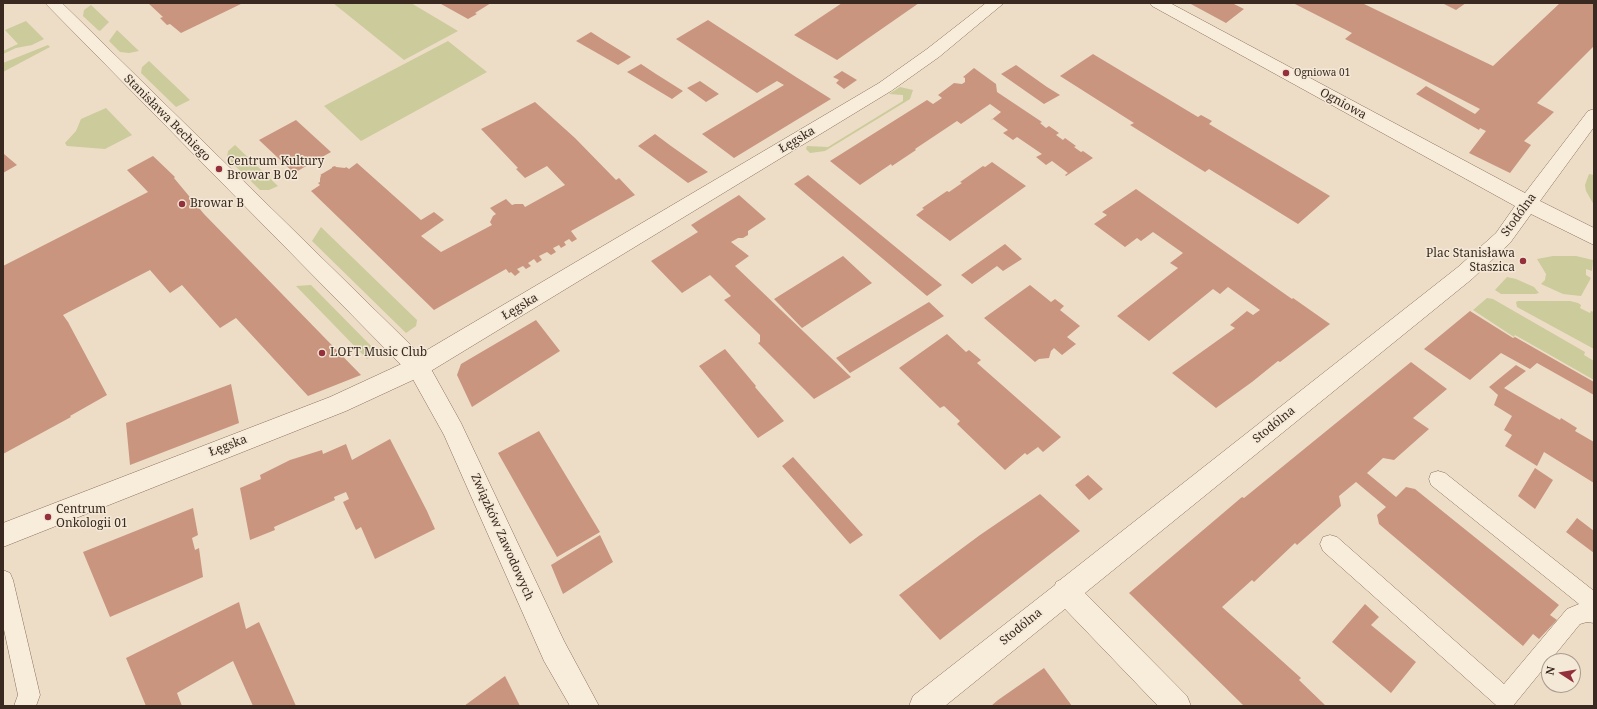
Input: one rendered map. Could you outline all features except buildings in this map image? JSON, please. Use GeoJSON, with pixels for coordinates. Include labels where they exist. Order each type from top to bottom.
{"type":"FeatureCollection","features":[{"type":"Feature","properties":{"kind":"street","name":"Stanisława Bechiego"},"geometry":{"type":"LineString","coordinates":[[53,3],[418,368]]}},
{"type":"Feature","properties":{"kind":"street","name":"Łęgska"},"geometry":{"type":"LineString","coordinates":[[3,535],[338,404],[418,368],[886,87],[933,54],[996,3]]}},
{"type":"Feature","properties":{"kind":"street","name":"Ogniowa"},"geometry":{"type":"LineString","coordinates":[[1158,3],[1528,204],[1594,237]]}},
{"type":"Feature","properties":{"kind":"street","name":"Stodólna"},"geometry":{"type":"LineString","coordinates":[[923,706],[1065,591],[1465,273],[1504,238],[1594,114]]}},
{"type":"Feature","properties":{"kind":"street","name":"Związków Zawodowych"},"geometry":{"type":"LineString","coordinates":[[418,368],[453,430],[554,651],[585,706]]}},
{"type":"Feature","properties":{"kind":"street"},"geometry":{"type":"LineString","coordinates":[[1065,591],[1177,706]]}},
{"type":"Feature","properties":{"kind":"lane"},"geometry":{"type":"LineString","coordinates":[[1438,479],[1594,606]]}},
{"type":"Feature","properties":{"kind":"lane"},"geometry":{"type":"LineString","coordinates":[[1330,544],[1505,699],[1574,616],[1587,612],[1594,613]]}},
{"type":"Feature","properties":{"kind":"lane"},"geometry":{"type":"LineString","coordinates":[[3,580],[29,695],[25,706]]}},
{"type":"Feature","properties":{"kind":"green space"},"geometry":{"type":"Polygon","coordinates":[[[333,3],[411,3],[458,31],[404,60],[333,3]]]}},
{"type":"Feature","properties":{"kind":"green space"},"geometry":{"type":"Polygon","coordinates":[[[91,5],[109,22],[100,31],[83,16],[84,10],[91,5]]]}},
{"type":"Feature","properties":{"kind":"green space"},"geometry":{"type":"Polygon","coordinates":[[[26,21],[44,39],[32,45],[16,48],[3,54],[3,51],[18,44],[5,30],[26,21]]]}},
{"type":"Feature","properties":{"kind":"green space"},"geometry":{"type":"Polygon","coordinates":[[[117,30],[139,51],[129,53],[120,52],[109,41],[117,30]]]}},
{"type":"Feature","properties":{"kind":"green space"},"geometry":{"type":"Polygon","coordinates":[[[448,41],[487,72],[361,141],[324,106],[448,41]]]}},
{"type":"Feature","properties":{"kind":"green space"},"geometry":{"type":"Polygon","coordinates":[[[48,45],[50,47],[3,72],[3,63],[48,45]]]}},
{"type":"Feature","properties":{"kind":"green space"},"geometry":{"type":"Polygon","coordinates":[[[149,61],[190,100],[176,107],[141,73],[142,67],[149,61]]]}},
{"type":"Feature","properties":{"kind":"green space"},"geometry":{"type":"Polygon","coordinates":[[[900,87],[913,90],[910,99],[825,151],[810,153],[806,149],[807,146],[828,147],[903,101],[903,95],[889,94],[900,87]]]}},
{"type":"Feature","properties":{"kind":"green space"},"geometry":{"type":"Polygon","coordinates":[[[106,108],[132,135],[105,149],[67,146],[65,143],[76,131],[81,119],[106,108]]]}},
{"type":"Feature","properties":{"kind":"green space"},"geometry":{"type":"Polygon","coordinates":[[[235,145],[278,186],[269,190],[260,190],[227,158],[228,151],[235,145]]]}},
{"type":"Feature","properties":{"kind":"green space"},"geometry":{"type":"Polygon","coordinates":[[[1589,174],[1594,175],[1594,205],[1586,191],[1585,185],[1589,174]]]}},
{"type":"Feature","properties":{"kind":"green space"},"geometry":{"type":"Polygon","coordinates":[[[321,227],[417,320],[416,326],[406,333],[312,241],[321,227]]]}},
{"type":"Feature","properties":{"kind":"green space"},"geometry":{"type":"Polygon","coordinates":[[[1553,256],[1576,256],[1593,260],[1592,271],[1586,269],[1586,275],[1591,278],[1581,296],[1563,294],[1541,284],[1545,280],[1546,274],[1537,259],[1553,256]]]}},
{"type":"Feature","properties":{"kind":"green space"},"geometry":{"type":"Polygon","coordinates":[[[1507,277],[1516,279],[1534,287],[1539,293],[1501,294],[1495,290],[1507,277]]]}},
{"type":"Feature","properties":{"kind":"green space"},"geometry":{"type":"Polygon","coordinates":[[[311,285],[377,352],[367,359],[296,286],[311,285]]]}},
{"type":"Feature","properties":{"kind":"green space"},"geometry":{"type":"Polygon","coordinates":[[[1487,298],[1493,299],[1585,352],[1584,355],[1594,361],[1594,380],[1515,335],[1514,337],[1473,310],[1487,298]]]}},
{"type":"Feature","properties":{"kind":"green space"},"geometry":{"type":"Polygon","coordinates":[[[1570,301],[1578,303],[1581,305],[1580,308],[1590,313],[1591,311],[1594,312],[1594,349],[1517,307],[1516,302],[1570,301]]]}},
{"type":"Feature","properties":{"kind":"place","name":"Ogniowa 01"},"geometry":{"type":"Point","coordinates":[1286,73]}},
{"type":"Feature","properties":{"kind":"place","name":"Centrum Kultury Browar B 02"},"geometry":{"type":"Point","coordinates":[219,169]}},
{"type":"Feature","properties":{"kind":"place","name":"Browar B"},"geometry":{"type":"Point","coordinates":[182,204]}},
{"type":"Feature","properties":{"kind":"place","name":"Plac Stanisława Staszica"},"geometry":{"type":"Point","coordinates":[1523,261]}},
{"type":"Feature","properties":{"kind":"place","name":"LOFT Music Club"},"geometry":{"type":"Point","coordinates":[322,353]}},
{"type":"Feature","properties":{"kind":"place","name":"Centrum Onkologii 01"},"geometry":{"type":"Point","coordinates":[48,517]}}]}
